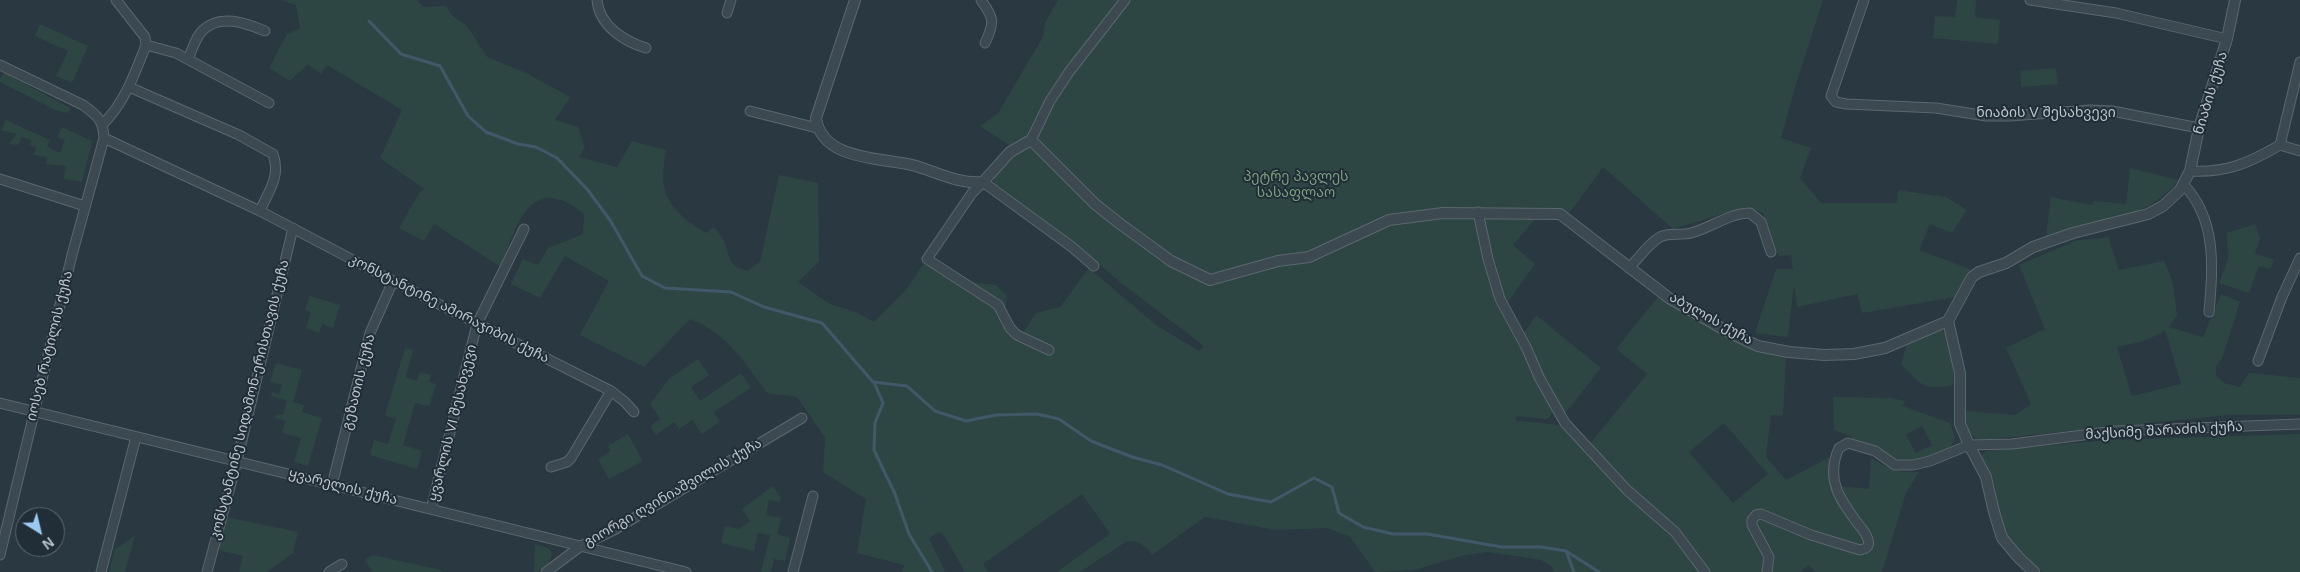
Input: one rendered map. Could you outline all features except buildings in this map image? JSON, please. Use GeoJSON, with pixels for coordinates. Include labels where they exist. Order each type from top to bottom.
{"type":"FeatureCollection","features":[{"type":"Feature","properties":{"kind":"street"},"geometry":{"type":"LineString","coordinates":[[597,0],[600,17],[606,24],[636,45],[646,48]]}},
{"type":"Feature","properties":{"kind":"street"},"geometry":{"type":"LineString","coordinates":[[727,13],[731,0]]}},
{"type":"Feature","properties":{"kind":"street"},"geometry":{"type":"LineString","coordinates":[[855,0],[816,118],[817,128],[823,137],[856,156],[914,166],[959,181],[983,182],[1072,246],[1094,266]]}},
{"type":"Feature","properties":{"kind":"street"},"geometry":{"type":"LineString","coordinates":[[981,0],[991,14],[993,22],[985,43]]}},
{"type":"Feature","properties":{"kind":"street"},"geometry":{"type":"LineString","coordinates":[[1049,350],[1017,335],[1010,328],[998,305],[927,259],[972,193],[1010,152],[1031,140],[1050,101],[1069,72],[1125,0]]}},
{"type":"Feature","properties":{"kind":"street","name":"ნიაბის V შესახვევი"},"geometry":{"type":"LineString","coordinates":[[1864,0],[1833,92],[1833,100],[1846,104],[1936,108],[1986,116],[2090,110],[2112,111],[2199,128]]}},
{"type":"Feature","properties":{"kind":"street"},"geometry":{"type":"LineString","coordinates":[[2030,0],[2116,13],[2227,39]]}},
{"type":"Feature","properties":{"kind":"street","name":"ნიაბის ქუჩა"},"geometry":{"type":"LineString","coordinates":[[2183,184],[2190,171],[2199,128],[2227,39],[2235,0]]}},
{"type":"Feature","properties":{"kind":"street"},"geometry":{"type":"LineString","coordinates":[[103,124],[113,114],[129,87],[146,45],[144,37],[120,1]]}},
{"type":"Feature","properties":{"kind":"street"},"geometry":{"type":"LineString","coordinates":[[188,59],[201,32],[208,26],[225,21],[241,21],[265,31]]}},
{"type":"Feature","properties":{"kind":"street"},"geometry":{"type":"LineString","coordinates":[[146,45],[176,53],[268,103]]}},
{"type":"Feature","properties":{"kind":"street"},"geometry":{"type":"LineString","coordinates":[[2190,171],[2219,171],[2238,166],[2253,161],[2280,144],[2300,62]]}},
{"type":"Feature","properties":{"kind":"street"},"geometry":{"type":"LineString","coordinates":[[0,65],[84,105],[103,124],[104,138]]}},
{"type":"Feature","properties":{"kind":"street"},"geometry":{"type":"LineString","coordinates":[[129,87],[239,135],[273,154],[277,166],[276,173],[260,211]]}},
{"type":"Feature","properties":{"kind":"street"},"geometry":{"type":"LineString","coordinates":[[750,111],[817,128]]}},
{"type":"Feature","properties":{"kind":"street","name":"კონსტანტინე ამირაჯიბის ქუჩა"},"geometry":{"type":"LineString","coordinates":[[104,138],[260,211],[393,282],[611,391],[634,412]]}},
{"type":"Feature","properties":{"kind":"street","name":"იოსებ რატილის ქუჩა"},"geometry":{"type":"LineString","coordinates":[[0,555],[85,206],[104,138]]}},
{"type":"Feature","properties":{"kind":"street","name":"აბულის ქუჩა"},"geometry":{"type":"LineString","coordinates":[[1031,140],[1095,204],[1119,223],[1171,261],[1210,280],[1278,262],[1309,257],[1389,220],[1442,213],[1560,214],[1669,298],[1758,346],[1789,352],[1824,355],[1854,354],[1885,348],[1948,321]]}},
{"type":"Feature","properties":{"kind":"street"},"geometry":{"type":"LineString","coordinates":[[2280,144],[2300,151]]}},
{"type":"Feature","properties":{"kind":"street"},"geometry":{"type":"LineString","coordinates":[[0,179],[85,206]]}},
{"type":"Feature","properties":{"kind":"street"},"geometry":{"type":"LineString","coordinates":[[2034,572],[2002,538],[1986,477],[1960,424],[1960,373],[1948,321],[1972,277],[1979,272],[2006,262],[2032,247],[2073,233],[2148,214],[2163,206],[2183,184],[2198,201],[2210,240],[2213,265],[2209,312]]}},
{"type":"Feature","properties":{"kind":"street"},"geometry":{"type":"LineString","coordinates":[[1478,212],[1488,259],[1500,299],[1526,347],[1540,379],[1565,423],[1627,490],[1675,532],[1705,572]]}},
{"type":"Feature","properties":{"kind":"street"},"geometry":{"type":"LineString","coordinates":[[1629,268],[1659,238],[1667,234],[1696,232],[1740,213],[1750,213],[1761,222],[1772,252]]}},
{"type":"Feature","properties":{"kind":"street","name":"კონსტანტინე სიდამონ-ერისთავის ქუჩა"},"geometry":{"type":"LineString","coordinates":[[208,572],[237,461],[293,228]]}},
{"type":"Feature","properties":{"kind":"street","name":"ყვარლის VI შესახვევი"},"geometry":{"type":"LineString","coordinates":[[431,509],[477,324],[524,229]]}},
{"type":"Feature","properties":{"kind":"street"},"geometry":{"type":"LineString","coordinates":[[2258,361],[2282,297],[2300,258]]}},
{"type":"Feature","properties":{"kind":"street","name":"გეზათის ქუჩა"},"geometry":{"type":"LineString","coordinates":[[332,485],[370,333],[393,282]]}},
{"type":"Feature","properties":{"kind":"street"},"geometry":{"type":"LineString","coordinates":[[551,467],[567,462],[578,449],[611,391]]}},
{"type":"Feature","properties":{"kind":"street","name":"ყვარელის ქუჩა"},"geometry":{"type":"LineString","coordinates":[[0,403],[686,572]]}},
{"type":"Feature","properties":{"kind":"street","name":"გიორგი ღვინიაშვილის ქუჩა"},"geometry":{"type":"LineString","coordinates":[[546,572],[580,546],[614,530],[802,418]]}},
{"type":"Feature","properties":{"kind":"street","name":"მაქსიმე შარაძის ქუჩა"},"geometry":{"type":"LineString","coordinates":[[1969,445],[2012,444],[2115,430],[2300,424]]}},
{"type":"Feature","properties":{"kind":"street"},"geometry":{"type":"LineString","coordinates":[[101,572],[136,437]]}},
{"type":"Feature","properties":{"kind":"street"},"geometry":{"type":"LineString","coordinates":[[1767,572],[1769,557],[1752,525],[1752,520],[1756,515],[1760,514],[1811,535],[1860,550],[1866,549],[1869,545],[1865,533],[1837,492],[1832,472],[1834,458],[1839,448],[1848,443],[1875,451],[1895,465],[1913,465],[1930,461],[1969,445]]}},
{"type":"Feature","properties":{"kind":"street"},"geometry":{"type":"LineString","coordinates":[[793,572],[812,496]]}},
{"type":"Feature","properties":{"kind":"street"},"geometry":{"type":"LineString","coordinates":[[329,572],[342,564]]}},
{"type":"Feature","properties":{"kind":"green space","name":"პეტრე პავლეს სასაფლაო"},"geometry":{"type":"Polygon","coordinates":[[[281,0],[417,0],[423,7],[446,6],[452,15],[467,26],[487,57],[526,73],[570,97],[555,120],[578,127],[585,147],[579,157],[617,167],[632,141],[666,150],[663,178],[664,187],[671,203],[691,223],[706,233],[714,227],[723,239],[732,263],[747,271],[760,262],[779,175],[818,183],[819,261],[798,282],[830,304],[856,312],[874,322],[905,291],[925,262],[966,282],[996,285],[1007,296],[1003,320],[1022,334],[1036,313],[1060,307],[1089,268],[1156,325],[1199,351],[1204,346],[1120,282],[1075,243],[994,183],[994,176],[1014,152],[1010,146],[980,126],[998,113],[1043,37],[1045,23],[1058,0],[1823,0],[1781,138],[1811,148],[1800,178],[1821,203],[1897,203],[1898,190],[1946,197],[1967,210],[1952,233],[1930,224],[1919,250],[1970,269],[1956,297],[1862,313],[1857,294],[1797,307],[1794,285],[1788,337],[1755,333],[1776,269],[1793,269],[1791,255],[1779,256],[1763,213],[1746,207],[1673,229],[1603,167],[1563,222],[1554,219],[1536,218],[1513,245],[1535,264],[1506,305],[1476,222],[1515,334],[1553,412],[1549,418],[1545,419],[1517,416],[1515,420],[1565,426],[1663,523],[1702,572],[1554,572],[1552,567],[1541,560],[1488,552],[1465,555],[1414,570],[1375,572],[1350,537],[1328,528],[1276,530],[1205,517],[1152,555],[1142,544],[1127,541],[1080,572],[1057,572],[1110,534],[1082,494],[983,564],[988,572],[965,572],[945,537],[939,532],[929,538],[945,572],[902,572],[904,565],[857,553],[866,499],[823,472],[825,438],[797,397],[767,393],[725,340],[703,325],[690,319],[644,367],[580,335],[609,281],[565,256],[540,298],[511,284],[523,259],[538,265],[548,248],[583,234],[584,214],[566,202],[550,198],[538,201],[528,209],[520,221],[501,267],[434,224],[424,241],[399,228],[419,193],[424,189],[380,158],[402,110],[327,65],[321,74],[308,64],[290,81],[269,68],[287,34],[300,28],[296,5],[281,0]]]}},
{"type":"Feature","properties":{"kind":"green space"},"geometry":{"type":"Polygon","coordinates":[[[1957,0],[1976,0],[1975,17],[2000,20],[1998,44],[1933,38],[1935,16],[1955,17],[1957,0]]]}},
{"type":"Feature","properties":{"kind":"green space"},"geometry":{"type":"Polygon","coordinates":[[[40,24],[88,46],[72,83],[56,76],[68,51],[35,36],[40,24]]]}},
{"type":"Feature","properties":{"kind":"green space"},"geometry":{"type":"Polygon","coordinates":[[[2056,68],[2058,84],[2021,87],[2020,71],[2056,68]]]}},
{"type":"Feature","properties":{"kind":"green space"},"geometry":{"type":"Polygon","coordinates":[[[5,73],[70,108],[68,113],[55,110],[0,82],[0,78],[5,73]]]}},
{"type":"Feature","properties":{"kind":"green space"},"geometry":{"type":"Polygon","coordinates":[[[6,120],[50,140],[47,147],[60,153],[65,140],[57,137],[62,127],[92,141],[82,182],[64,179],[66,166],[46,164],[47,157],[34,155],[36,147],[30,145],[31,140],[22,137],[18,145],[9,144],[16,134],[1,130],[6,120]]]}},
{"type":"Feature","properties":{"kind":"green space"},"geometry":{"type":"Polygon","coordinates":[[[2130,168],[2178,180],[2152,204],[2136,212],[2100,224],[2046,237],[2051,197],[2092,205],[2094,201],[2126,204],[2130,168]]]}},
{"type":"Feature","properties":{"kind":"green space"},"geometry":{"type":"Polygon","coordinates":[[[2255,224],[2260,238],[2255,253],[2274,260],[2270,269],[2259,266],[2249,293],[2219,283],[2228,259],[2227,233],[2255,224]]]}},
{"type":"Feature","properties":{"kind":"green space"},"geometry":{"type":"Polygon","coordinates":[[[2108,237],[2119,270],[2164,261],[2173,283],[2177,316],[2169,327],[2203,337],[2221,294],[2240,302],[2223,356],[2216,366],[2216,376],[2224,383],[2240,387],[2249,373],[2300,378],[2300,415],[2228,415],[1976,439],[1969,433],[1964,423],[1966,411],[2015,415],[2031,404],[2006,348],[2045,329],[2019,265],[2075,241],[2108,237]],[[2165,330],[2148,339],[2117,347],[2132,396],[2181,384],[2165,330]]]}},
{"type":"Feature","properties":{"kind":"green space"},"geometry":{"type":"Polygon","coordinates":[[[310,296],[340,305],[333,328],[322,324],[319,333],[306,328],[311,312],[305,310],[310,296]]]}},
{"type":"Feature","properties":{"kind":"green space"},"geometry":{"type":"Polygon","coordinates":[[[1658,297],[1712,328],[1786,356],[1783,416],[1771,415],[1766,457],[1786,480],[1830,457],[1830,473],[1868,543],[1859,547],[1811,532],[1760,511],[1749,513],[1748,524],[1751,534],[1763,553],[1763,572],[1707,572],[1588,446],[1647,374],[1616,349],[1658,297]],[[1724,423],[1689,452],[1733,503],[1768,474],[1724,423]]]}},
{"type":"Feature","properties":{"kind":"green space"},"geometry":{"type":"Polygon","coordinates":[[[1536,315],[1601,368],[1564,415],[1522,336],[1536,315]]]}},
{"type":"Feature","properties":{"kind":"green space"},"geometry":{"type":"Polygon","coordinates":[[[1940,328],[1947,338],[1949,346],[1953,364],[1953,385],[1928,387],[1923,385],[1901,364],[1908,341],[1940,328]]]}},
{"type":"Feature","properties":{"kind":"green space"},"geometry":{"type":"Polygon","coordinates":[[[405,348],[413,350],[406,377],[417,381],[420,372],[431,375],[429,382],[436,384],[429,406],[415,403],[403,445],[422,451],[417,469],[370,455],[374,440],[388,444],[396,419],[385,415],[405,348]]]}},
{"type":"Feature","properties":{"kind":"green space"},"geometry":{"type":"Polygon","coordinates":[[[698,359],[709,375],[691,387],[700,401],[741,373],[751,388],[714,412],[720,422],[702,434],[692,420],[679,429],[674,422],[656,435],[650,426],[660,419],[650,404],[669,379],[698,359]]]}},
{"type":"Feature","properties":{"kind":"green space"},"geometry":{"type":"Polygon","coordinates":[[[276,363],[302,370],[293,402],[304,405],[302,412],[322,418],[308,466],[294,462],[301,438],[282,433],[285,421],[275,418],[277,414],[283,415],[287,401],[271,396],[272,392],[279,394],[282,385],[270,381],[276,363]]]}},
{"type":"Feature","properties":{"kind":"green space"},"geometry":{"type":"Polygon","coordinates":[[[1833,397],[1891,398],[1905,401],[1903,406],[1950,423],[1955,437],[1953,443],[1948,448],[1936,456],[1913,463],[1899,463],[1874,454],[1851,442],[1853,437],[1834,430],[1833,397]],[[1922,426],[1906,435],[1916,453],[1932,445],[1922,426]]]}},
{"type":"Feature","properties":{"kind":"green space"},"geometry":{"type":"Polygon","coordinates":[[[628,434],[643,461],[609,479],[598,459],[611,451],[608,446],[628,434]]]}},
{"type":"Feature","properties":{"kind":"green space"},"geometry":{"type":"Polygon","coordinates":[[[2300,434],[2300,572],[2043,572],[2029,562],[2010,542],[2002,526],[1993,479],[1980,456],[1987,451],[2109,440],[2300,434]]]}},
{"type":"Feature","properties":{"kind":"green space"},"geometry":{"type":"Polygon","coordinates":[[[1871,458],[1894,469],[1906,472],[1919,472],[1906,493],[1882,572],[1816,572],[1808,565],[1801,572],[1768,572],[1770,557],[1754,524],[1757,517],[1763,517],[1860,554],[1866,553],[1871,546],[1837,486],[1869,489],[1871,458]]]}},
{"type":"Feature","properties":{"kind":"green space"},"geometry":{"type":"Polygon","coordinates":[[[773,486],[781,498],[780,502],[769,500],[766,515],[781,518],[777,534],[790,538],[785,561],[774,559],[771,572],[761,572],[770,535],[758,533],[754,551],[721,543],[725,526],[739,529],[750,521],[742,509],[773,486]]]}},
{"type":"Feature","properties":{"kind":"green space"},"geometry":{"type":"Polygon","coordinates":[[[226,517],[298,532],[293,553],[267,572],[239,572],[243,556],[218,550],[226,517]]]}},
{"type":"Feature","properties":{"kind":"green space"},"geometry":{"type":"Polygon","coordinates":[[[135,536],[125,572],[109,572],[115,549],[135,536]]]}},
{"type":"Feature","properties":{"kind":"green space"},"geometry":{"type":"Polygon","coordinates":[[[535,545],[549,549],[552,556],[547,564],[537,572],[534,572],[535,545]]]}},
{"type":"Feature","properties":{"kind":"green space"},"geometry":{"type":"Polygon","coordinates":[[[373,555],[441,570],[442,572],[372,572],[365,560],[373,555]]]}},
{"type":"Feature","properties":{"kind":"waterway"},"geometry":{"type":"LineString","coordinates":[[369,21],[401,54],[440,66],[468,116],[486,132],[518,144],[536,147],[557,158],[587,189],[610,220],[642,276],[665,288],[731,292],[764,307],[822,323],[873,382],[907,386],[935,411],[966,421],[996,415],[1037,414],[1059,419],[1091,441],[1132,457],[1162,465],[1228,494],[1271,502],[1314,478],[1332,487],[1339,513],[1363,527],[1393,534],[1427,534],[1502,547],[1541,547],[1566,551],[1599,572]]}},
{"type":"Feature","properties":{"kind":"waterway"},"geometry":{"type":"LineString","coordinates":[[874,382],[883,403],[875,423],[874,450],[895,494],[909,534],[932,572]]}},
{"type":"Feature","properties":{"kind":"waterway"},"geometry":{"type":"LineString","coordinates":[[1566,551],[1574,572]]}}]}
